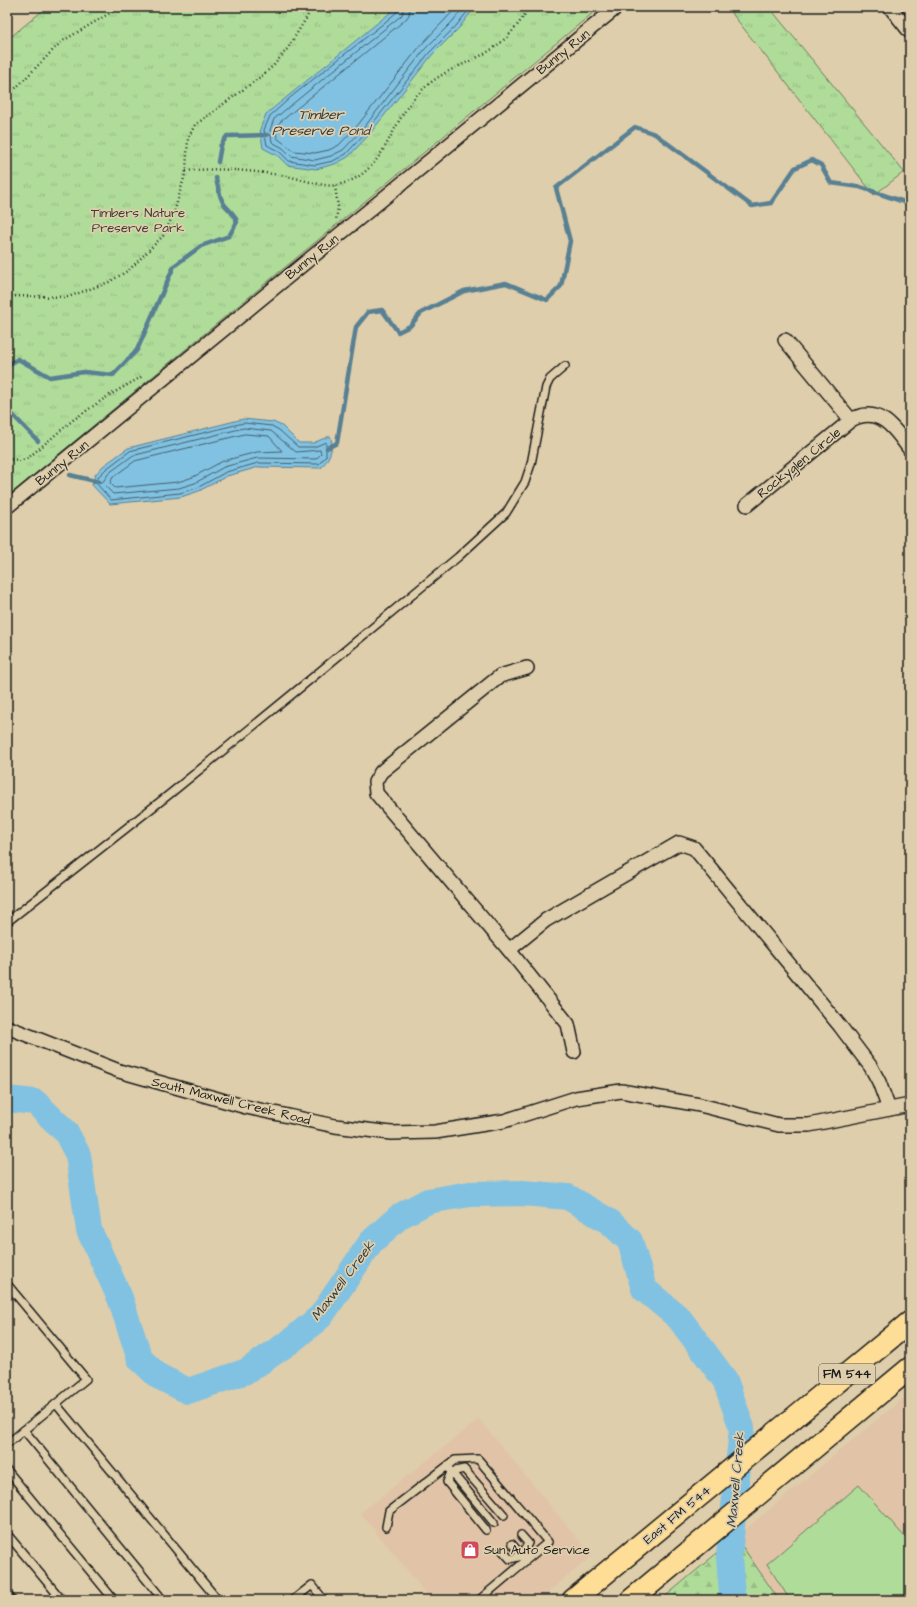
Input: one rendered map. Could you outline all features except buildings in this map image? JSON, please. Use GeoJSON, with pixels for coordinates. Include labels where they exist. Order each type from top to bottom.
{"type":"FeatureCollection","features":[{"type":"Feature","properties":{"kind":"main road","name":"East FM 544"},"geometry":{"type":"LineString","coordinates":[[573,1600],[910,1322]]}},
{"type":"Feature","properties":{"kind":"main road","name":"FM 544"},"geometry":{"type":"LineString","coordinates":[[631,1600],[910,1368]]}},
{"type":"Feature","properties":{"kind":"street","name":"Bunny Run"},"geometry":{"type":"LineString","coordinates":[[7,508],[617,7]]}},
{"type":"Feature","properties":{"kind":"street"},"geometry":{"type":"LineString","coordinates":[[890,7],[910,32]]}},
{"type":"Feature","properties":{"kind":"street"},"geometry":{"type":"LineString","coordinates":[[785,340],[851,420],[860,415],[875,416],[883,419],[899,435],[910,450]]}},
{"type":"Feature","properties":{"kind":"street","name":"Rockyglen Circle"},"geometry":{"type":"LineString","coordinates":[[747,505],[851,420]]}},
{"type":"Feature","properties":{"kind":"street"},"geometry":{"type":"LineString","coordinates":[[527,668],[500,676],[381,772],[375,782],[376,793],[509,950],[568,1024],[574,1052]]}},
{"type":"Feature","properties":{"kind":"street"},"geometry":{"type":"LineString","coordinates":[[509,950],[546,920],[679,843],[694,848],[840,1026],[880,1082],[889,1109]]}},
{"type":"Feature","properties":{"kind":"street","name":"South Maxwell Creek Road"},"geometry":{"type":"LineString","coordinates":[[7,1027],[119,1071],[246,1107],[335,1126],[391,1133],[435,1132],[504,1120],[576,1098],[621,1091],[700,1105],[779,1125],[809,1125],[910,1105]]}},
{"type":"Feature","properties":{"kind":"lane"},"geometry":{"type":"LineString","coordinates":[[7,922],[171,793],[458,557],[506,513],[525,482],[531,464],[546,387],[550,379],[565,366]]}},
{"type":"Feature","properties":{"kind":"lane"},"geometry":{"type":"LineString","coordinates":[[7,1284],[86,1379],[7,1444]]}},
{"type":"Feature","properties":{"kind":"lane"},"geometry":{"type":"LineString","coordinates":[[56,1404],[218,1600]]}},
{"type":"Feature","properties":{"kind":"lane"},"geometry":{"type":"LineString","coordinates":[[24,1430],[163,1600]]}},
{"type":"Feature","properties":{"kind":"lane"},"geometry":{"type":"LineString","coordinates":[[386,1527],[389,1511],[449,1469],[455,1460],[478,1459],[548,1542],[524,1558],[479,1600]]}},
{"type":"Feature","properties":{"kind":"lane"},"geometry":{"type":"LineString","coordinates":[[449,1469],[464,1469],[504,1515]]}},
{"type":"Feature","properties":{"kind":"lane"},"geometry":{"type":"LineString","coordinates":[[449,1469],[494,1522]]}},
{"type":"Feature","properties":{"kind":"lane"},"geometry":{"type":"LineString","coordinates":[[449,1469],[447,1482],[486,1530]]}},
{"type":"Feature","properties":{"kind":"lane"},"geometry":{"type":"LineString","coordinates":[[7,1470],[114,1600]]}},
{"type":"Feature","properties":{"kind":"lane"},"geometry":{"type":"LineString","coordinates":[[7,1534],[62,1600]]}},
{"type":"Feature","properties":{"kind":"lane"},"geometry":{"type":"LineString","coordinates":[[521,1535],[528,1542],[524,1558]]}},
{"type":"Feature","properties":{"kind":"lane"},"geometry":{"type":"LineString","coordinates":[[512,1544],[524,1558]]}},
{"type":"Feature","properties":{"kind":"lane"},"geometry":{"type":"LineString","coordinates":[[502,1550],[510,1559],[524,1558]]}},
{"type":"Feature","properties":{"kind":"lane"},"geometry":{"type":"LineString","coordinates":[[293,1600],[312,1584],[324,1600]]}},
{"type":"Feature","properties":{"kind":"lane"},"geometry":{"type":"LineString","coordinates":[[7,1594],[12,1600]]}},
{"type":"Feature","properties":{"kind":"path"},"geometry":{"type":"LineString","coordinates":[[7,97],[61,42],[120,7]]}},
{"type":"Feature","properties":{"kind":"path"},"geometry":{"type":"LineString","coordinates":[[7,296],[68,297],[109,282],[129,270],[164,235],[174,213],[186,171],[188,138],[194,124],[263,75],[274,65],[288,48],[313,7]]}},
{"type":"Feature","properties":{"kind":"path"},"geometry":{"type":"LineString","coordinates":[[186,171],[244,171],[285,176],[335,186],[350,180],[368,169],[382,154],[403,113],[431,82],[444,72],[495,48],[522,20],[529,7]]}},
{"type":"Feature","properties":{"kind":"path"},"geometry":{"type":"LineString","coordinates":[[333,224],[336,219],[338,207],[335,186]]}},
{"type":"Feature","properties":{"kind":"path"},"geometry":{"type":"LineString","coordinates":[[7,459],[22,460],[28,458],[73,420],[108,396],[145,375]]}},
{"type":"Feature","properties":{"kind":"shaded area"},"geometry":{"type":"Polygon","coordinates":[[[910,1392],[910,1600],[779,1600],[736,1537],[910,1392]]]}},
{"type":"Feature","properties":{"kind":"shaded area"},"geometry":{"type":"Polygon","coordinates":[[[479,1419],[592,1556],[539,1600],[431,1600],[360,1513],[479,1419]]]}},
{"type":"Feature","properties":{"kind":"green space","name":"Timbers Nature Preserve Park"},"geometry":{"type":"Polygon","coordinates":[[[47,7],[600,7],[7,497],[7,40],[47,7]]]}},
{"type":"Feature","properties":{"kind":"green space"},"geometry":{"type":"Polygon","coordinates":[[[727,7],[769,7],[904,172],[874,195],[727,7]]]}},
{"type":"Feature","properties":{"kind":"green space"},"geometry":{"type":"Polygon","coordinates":[[[859,1485],[910,1543],[910,1600],[790,1600],[767,1564],[859,1485]]]}},
{"type":"Feature","properties":{"kind":"green space"},"geometry":{"type":"Polygon","coordinates":[[[736,1537],[779,1600],[661,1600],[736,1537]]]}},
{"type":"Feature","properties":{"kind":"water","name":"Timber Preserve Pond"},"geometry":{"type":"Polygon","coordinates":[[[397,7],[475,7],[459,28],[432,55],[368,136],[348,157],[335,164],[316,169],[287,165],[278,156],[263,148],[260,129],[266,114],[397,7]]]}},
{"type":"Feature","properties":{"kind":"water"},"geometry":{"type":"Polygon","coordinates":[[[243,419],[273,422],[282,426],[299,443],[313,443],[330,436],[332,444],[330,453],[321,468],[259,467],[227,476],[199,491],[181,497],[110,504],[92,485],[95,475],[103,466],[128,448],[243,419]]]}},
{"type":"Feature","properties":{"kind":"waterway"},"geometry":{"type":"LineString","coordinates":[[327,448],[337,443],[356,327],[368,312],[382,310],[398,332],[410,326],[421,313],[464,291],[506,283],[547,300],[561,286],[570,241],[556,188],[635,127],[655,134],[752,206],[771,203],[795,168],[812,160],[821,165],[831,183],[860,187],[910,204]]}},
{"type":"Feature","properties":{"kind":"waterway"},"geometry":{"type":"LineString","coordinates":[[218,162],[221,145],[227,136],[267,135]]}},
{"type":"Feature","properties":{"kind":"waterway"},"geometry":{"type":"LineString","coordinates":[[7,366],[18,359],[50,377],[84,372],[113,375],[137,350],[174,266],[201,246],[229,236],[237,222],[233,214],[222,201],[216,178]]}},
{"type":"Feature","properties":{"kind":"waterway"},"geometry":{"type":"LineString","coordinates":[[7,409],[38,441]]}},
{"type":"Feature","properties":{"kind":"waterway"},"geometry":{"type":"LineString","coordinates":[[70,475],[99,482]]}},
{"type":"Feature","properties":{"kind":"waterway","name":"Maxwell Creek"},"geometry":{"type":"LineString","coordinates":[[7,1099],[35,1102],[66,1132],[78,1155],[89,1230],[120,1298],[140,1359],[158,1376],[188,1391],[247,1371],[291,1341],[321,1316],[371,1242],[400,1216],[428,1201],[470,1194],[523,1193],[568,1197],[610,1222],[630,1241],[644,1289],[679,1318],[725,1380],[742,1428],[729,1556],[732,1595],[735,1600]]}},
{"type":"Feature","properties":{"kind":"place","name":"Sun Auto Service"},"geometry":{"type":"Point","coordinates":[470,1550]}}]}
